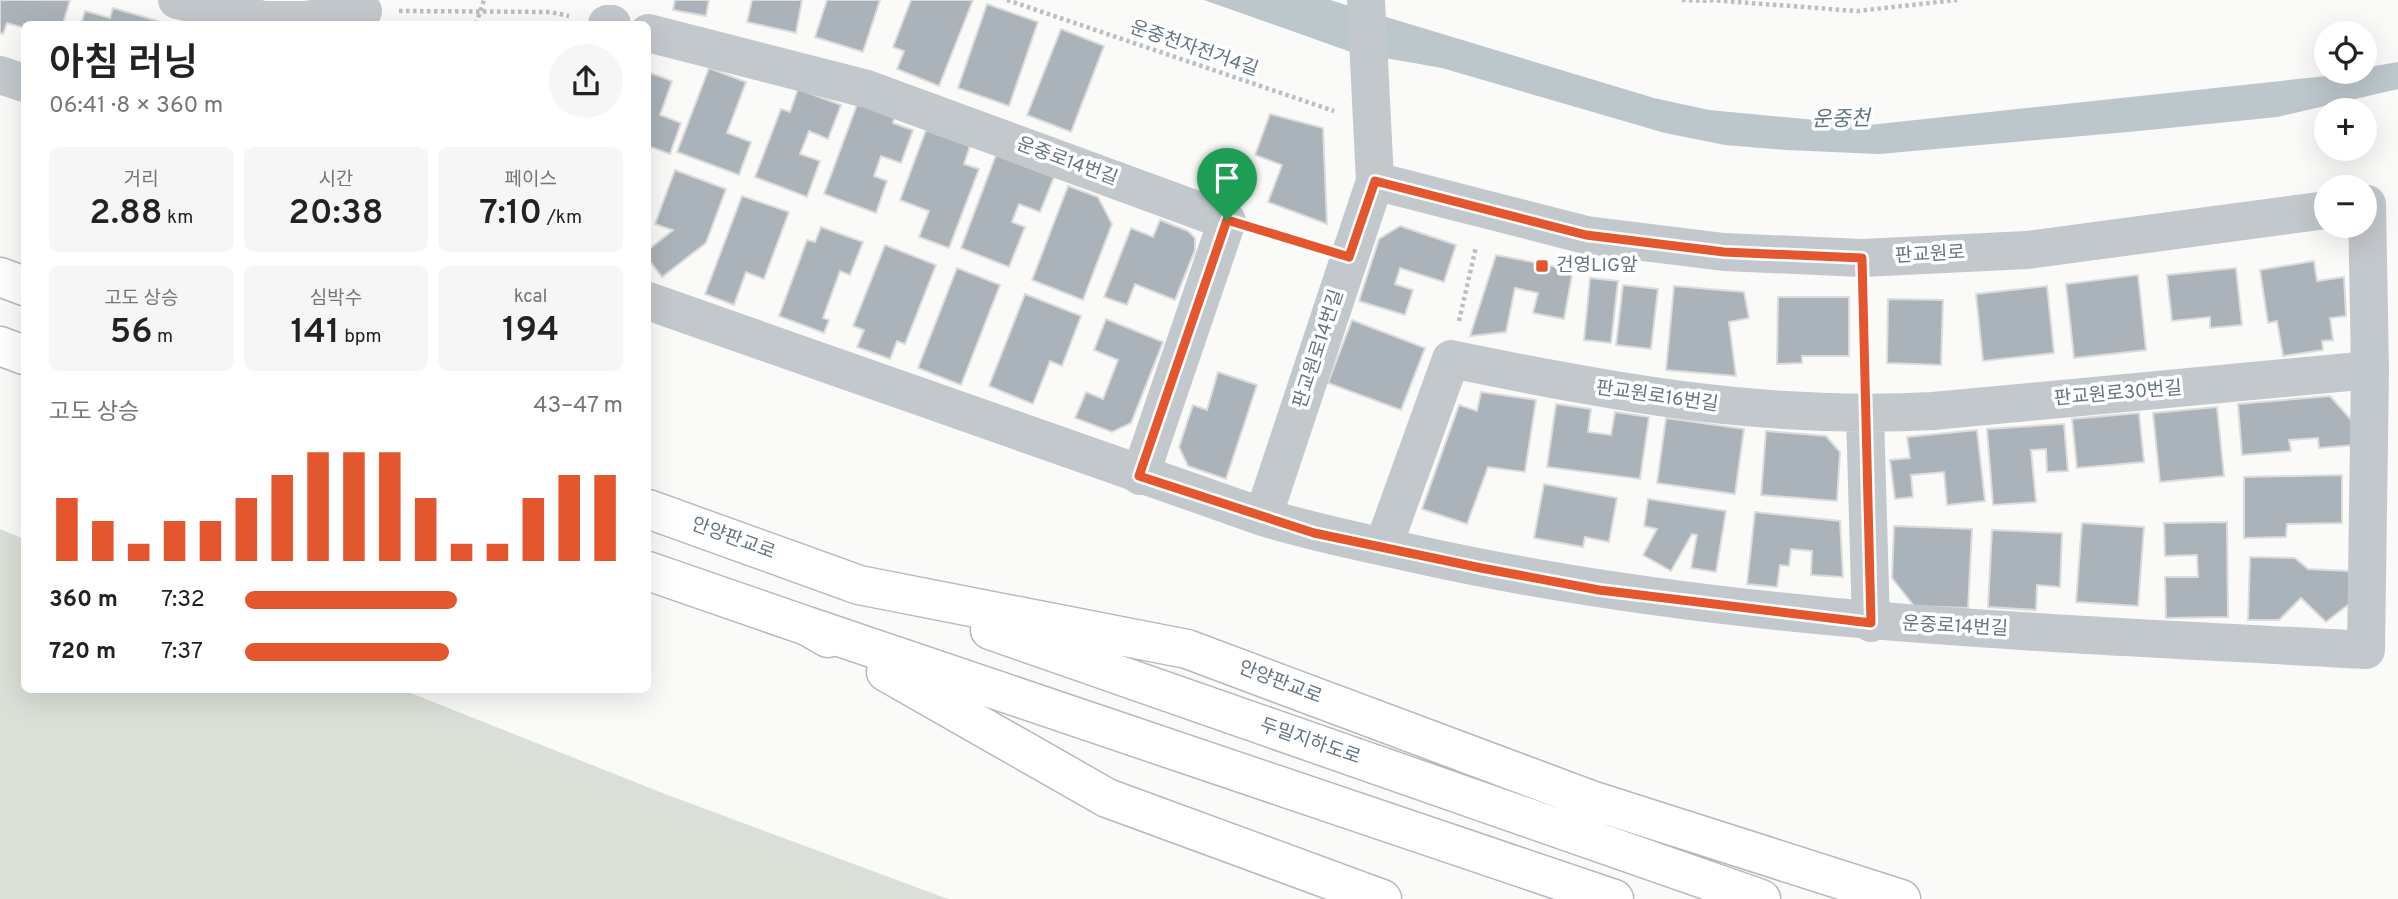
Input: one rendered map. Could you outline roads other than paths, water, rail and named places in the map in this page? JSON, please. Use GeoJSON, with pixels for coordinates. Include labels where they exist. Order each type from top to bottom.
{"type":"FeatureCollection","features":[{"type":"Feature","properties":{"kind":"main road"},"geometry":{"type":"LineString","coordinates":[[0,277],[21,285]]}},
{"type":"Feature","properties":{"kind":"main road"},"geometry":{"type":"LineString","coordinates":[[0,346],[21,354]]}},
{"type":"Feature","properties":{"kind":"main road","name":"안양판교로"},"geometry":{"type":"LineString","coordinates":[[651,510],[859,584],[1187,649],[1591,800],[1901,899]]}},
{"type":"Feature","properties":{"kind":"main road"},"geometry":{"type":"LineString","coordinates":[[651,572],[1614,899]]}},
{"type":"Feature","properties":{"kind":"main road","name":"두밀지하도로"},"geometry":{"type":"LineString","coordinates":[[859,584],[1761,899]]}},
{"type":"Feature","properties":{"kind":"main road"},"geometry":{"type":"LineString","coordinates":[[807,626],[1107,798],[1382,899]]}},
{"type":"Feature","properties":{"kind":"street"},"geometry":{"type":"LineString","coordinates":[[177,0],[264,20],[284,21]]}},
{"type":"Feature","properties":{"kind":"street"},"geometry":{"type":"LineString","coordinates":[[1366,0],[1375,181]]}},
{"type":"Feature","properties":{"kind":"street"},"geometry":{"type":"LineString","coordinates":[[309,21],[363,11]]}},
{"type":"Feature","properties":{"kind":"street","name":"운중로14번길"},"geometry":{"type":"LineString","coordinates":[[651,34],[867,89],[1227,220],[1139,476]]}},
{"type":"Feature","properties":{"kind":"street"},"geometry":{"type":"LineString","coordinates":[[0,75],[21,82]]}},
{"type":"Feature","properties":{"kind":"street","name":"판교원로"},"geometry":{"type":"LineString","coordinates":[[1375,181],[1586,235],[1724,252],[1862,258],[2027,250],[2314,212]]}},
{"type":"Feature","properties":{"kind":"street","name":"판교원로14번길"},"geometry":{"type":"LineString","coordinates":[[1263,517],[1375,181]]}},
{"type":"Feature","properties":{"kind":"street"},"geometry":{"type":"LineString","coordinates":[[2370,370],[2375,238]]}},
{"type":"Feature","properties":{"kind":"street","name":"운중로14번길"},"geometry":{"type":"LineString","coordinates":[[651,302],[1139,476],[1314,533],[1383,547],[1599,590],[1871,623],[2366,650],[2370,370]]}},
{"type":"Feature","properties":{"kind":"street","name":"판교원로16번길"},"geometry":{"type":"LineString","coordinates":[[1383,547],[1451,359],[1598,390],[1693,404],[1778,412],[1865,415]]}},
{"type":"Feature","properties":{"kind":"street","name":"판교원로30번길"},"geometry":{"type":"LineString","coordinates":[[1865,415],[2370,370]]}},
{"type":"Feature","properties":{"kind":"street"},"geometry":{"type":"LineString","coordinates":[[1865,415],[1871,623]]}},
{"type":"Feature","properties":{"kind":"place","name":"건영LIG앞"},"geometry":{"type":"Point","coordinates":[1542,266]}},
{"type":"Feature","properties":{"kind":"water label","name":"운중천"},"geometry":{"type":"Point","coordinates":[1841,120]}}]}
